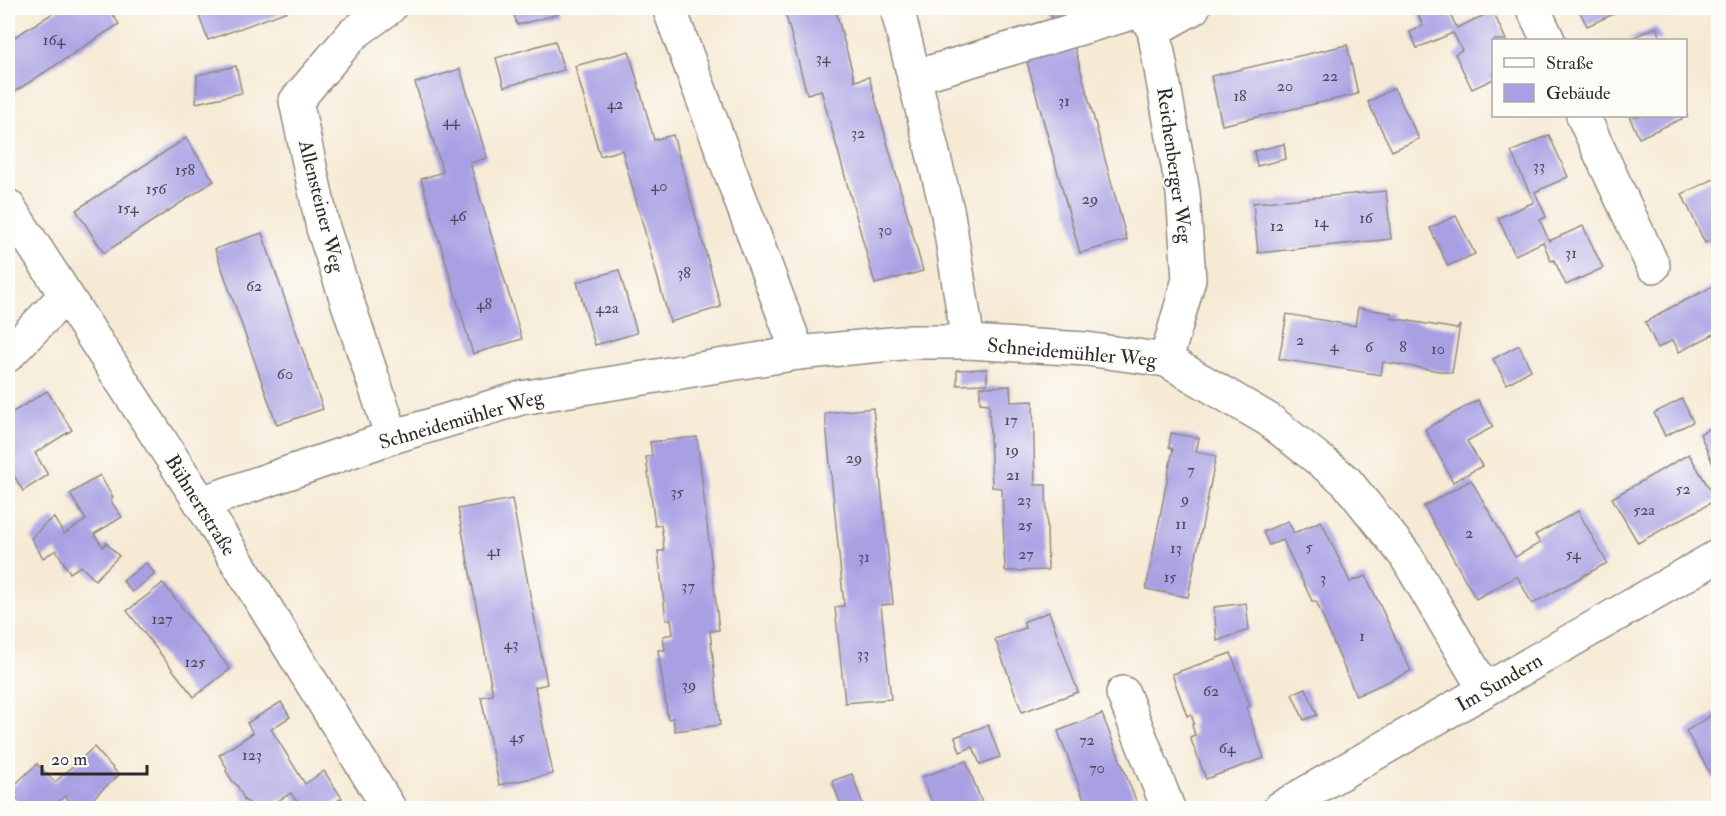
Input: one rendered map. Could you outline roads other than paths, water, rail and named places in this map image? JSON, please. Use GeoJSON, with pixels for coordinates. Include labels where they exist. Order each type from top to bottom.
{"type":"FeatureCollection","features":[{"type":"Feature","properties":{"kind":"street","name":"Allensteiner Weg"},"geometry":{"type":"LineString","coordinates":[[389,8],[353,34],[296,101],[323,228],[392,437]]}},
{"type":"Feature","properties":{"kind":"street"},"geometry":{"type":"LineString","coordinates":[[669,8],[798,353]]}},
{"type":"Feature","properties":{"kind":"street"},"geometry":{"type":"LineString","coordinates":[[897,8],[948,214],[968,342]]}},
{"type":"Feature","properties":{"kind":"street"},"geometry":{"type":"LineString","coordinates":[[914,77],[1145,16],[1193,8]]}},
{"type":"Feature","properties":{"kind":"street"},"geometry":{"type":"LineString","coordinates":[[1533,8],[1548,39]]}},
{"type":"Feature","properties":{"kind":"street","name":"Reichenberger Weg"},"geometry":{"type":"LineString","coordinates":[[1145,16],[1183,193],[1189,279],[1166,360]]}},
{"type":"Feature","properties":{"kind":"street"},"geometry":{"type":"LineString","coordinates":[[1583,117],[1653,266]]}},
{"type":"Feature","properties":{"kind":"street","name":"Bühnertstraße"},"geometry":{"type":"LineString","coordinates":[[8,206],[201,503],[389,808]]}},
{"type":"Feature","properties":{"kind":"street"},"geometry":{"type":"LineString","coordinates":[[8,355],[65,296]]}},
{"type":"Feature","properties":{"kind":"street","name":"Schneidemühler Weg"},"geometry":{"type":"LineString","coordinates":[[201,503],[392,437],[521,398],[798,353],[912,342],[968,342],[1086,349],[1166,360],[1269,420],[1346,481],[1406,556],[1485,690]]}},
{"type":"Feature","properties":{"kind":"street","name":"Im Sundern"},"geometry":{"type":"LineString","coordinates":[[1280,808],[1719,556]]}},
{"type":"Feature","properties":{"kind":"street"},"geometry":{"type":"LineString","coordinates":[[1123,693],[1168,808]]}}]}
